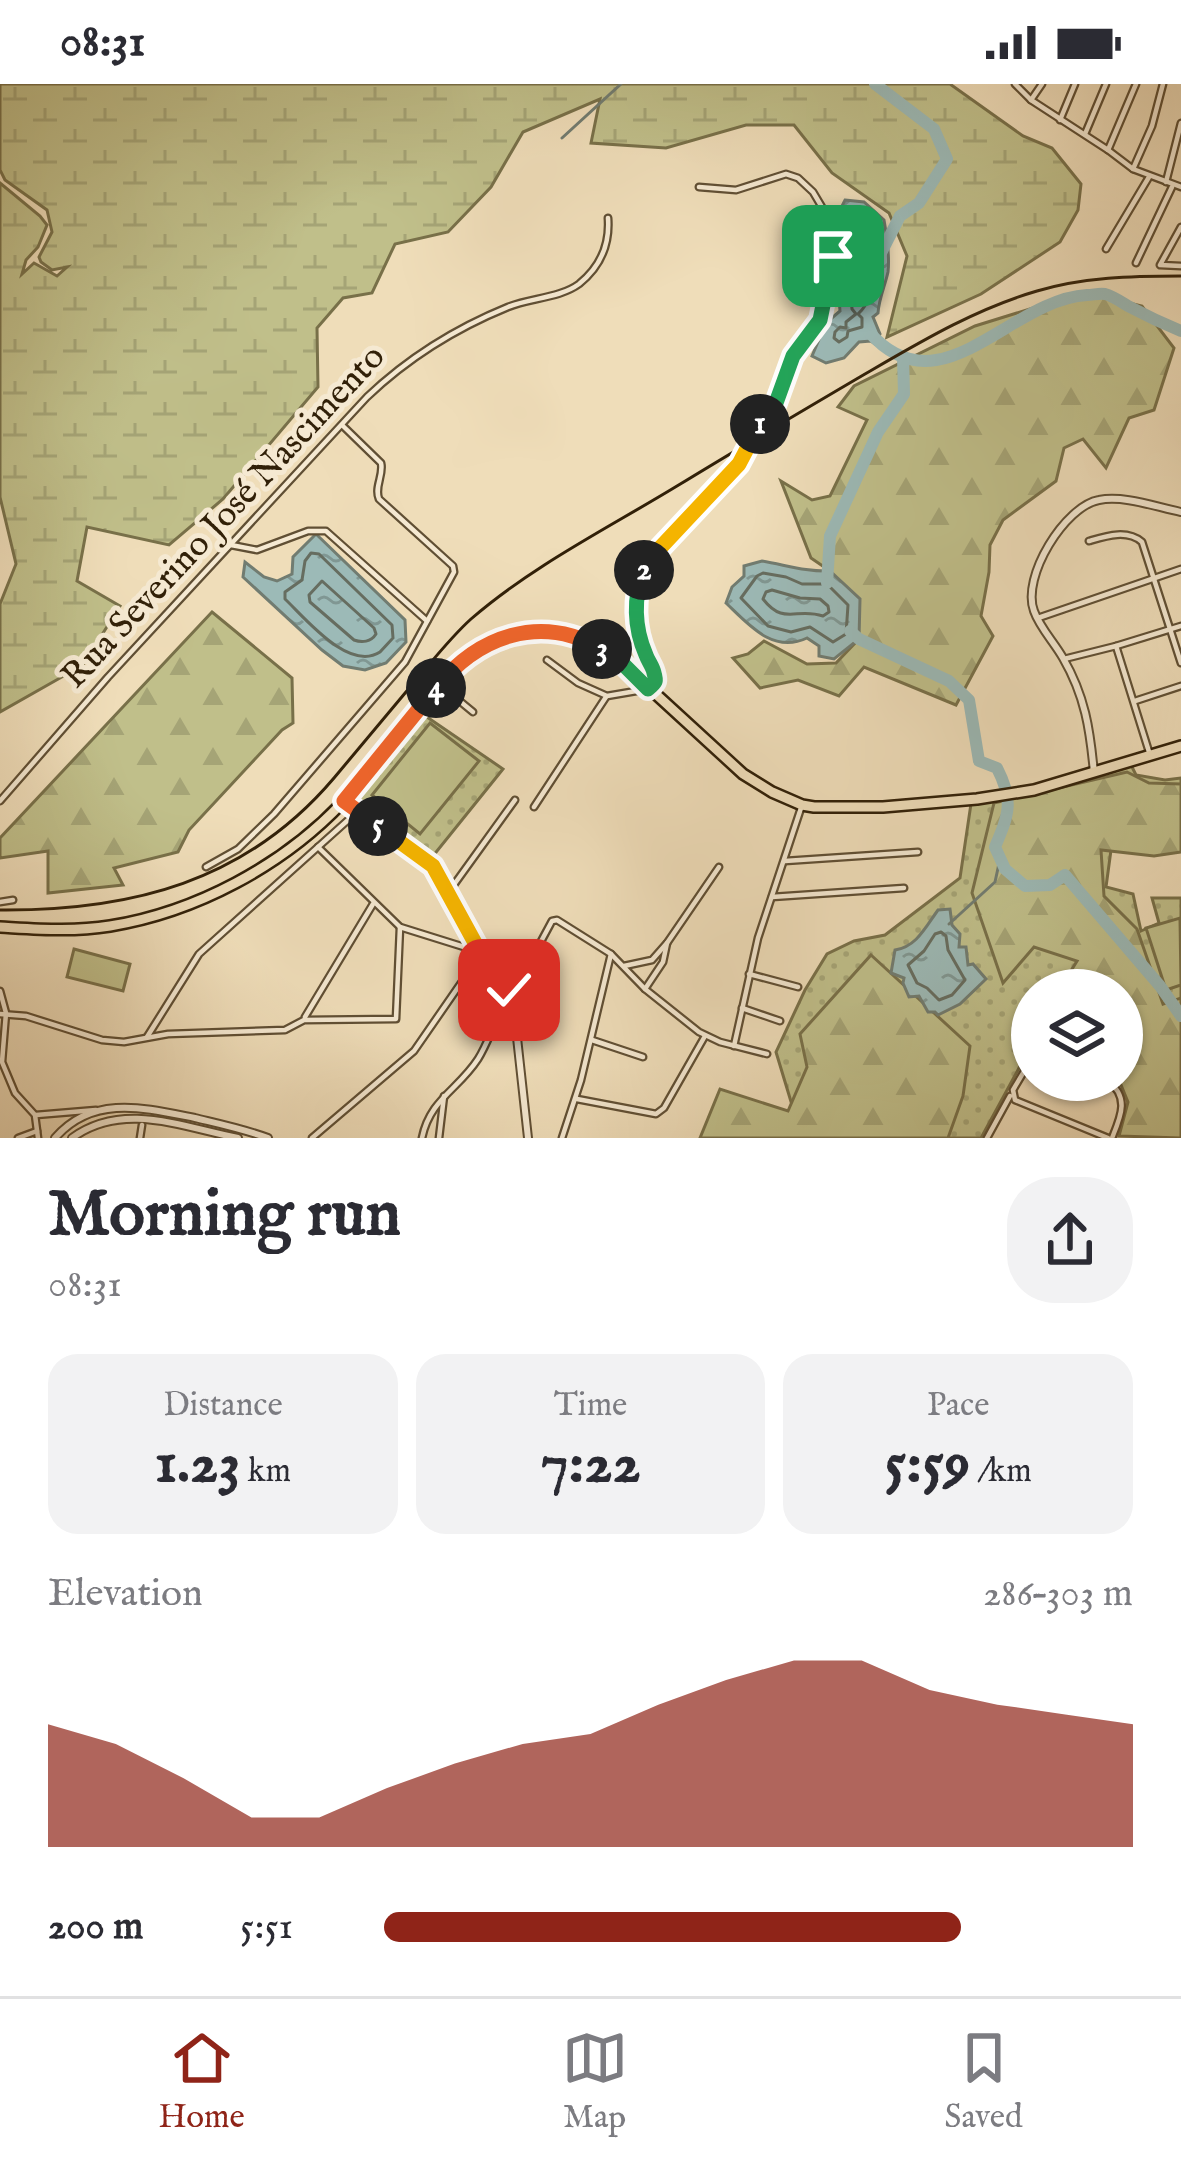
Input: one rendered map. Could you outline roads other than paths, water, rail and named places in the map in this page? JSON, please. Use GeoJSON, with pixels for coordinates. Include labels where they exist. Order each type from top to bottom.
{"type":"FeatureCollection","features":[{"type":"Feature","properties":{"kind":"main road"},"geometry":{"type":"LineString","coordinates":[[0,927],[70,930],[151,917],[193,903],[270,863],[344,801],[465,656],[525,632],[553,632],[605,650],[743,774],[802,805],[883,807],[1019,793],[1181,746]]}},
{"type":"Feature","properties":{"kind":"street"},"geometry":{"type":"LineString","coordinates":[[1016,84],[1031,100],[1133,169],[1173,185]]}},
{"type":"Feature","properties":{"kind":"street"},"geometry":{"type":"LineString","coordinates":[[1031,100],[1042,84]]}},
{"type":"Feature","properties":{"kind":"street"},"geometry":{"type":"LineString","coordinates":[[1060,120],[1075,84]]}},
{"type":"Feature","properties":{"kind":"street"},"geometry":{"type":"LineString","coordinates":[[1085,134],[1106,84]]}},
{"type":"Feature","properties":{"kind":"street"},"geometry":{"type":"LineString","coordinates":[[1108,150],[1136,84]]}},
{"type":"Feature","properties":{"kind":"street"},"geometry":{"type":"LineString","coordinates":[[1133,169],[1152,126],[1163,84]]}},
{"type":"Feature","properties":{"kind":"street"},"geometry":{"type":"LineString","coordinates":[[1136,263],[1173,185],[1181,122]]}},
{"type":"Feature","properties":{"kind":"street"},"geometry":{"type":"LineString","coordinates":[[547,660],[578,683],[607,696],[648,689],[656,678],[637,623],[641,578],[661,547],[739,464],[753,433],[774,407],[793,356],[820,320],[836,244],[829,219],[812,192],[793,175],[736,190],[699,188]]}},
{"type":"Feature","properties":{"kind":"street"},"geometry":{"type":"LineString","coordinates":[[1106,250],[1149,177]]}},
{"type":"Feature","properties":{"kind":"street","name":"Rua Severino José Nascimento"},"geometry":{"type":"LineString","coordinates":[[0,801],[394,371],[446,335],[580,283],[605,251],[608,218]]}},
{"type":"Feature","properties":{"kind":"street"},"geometry":{"type":"LineString","coordinates":[[1181,227],[1160,265],[1181,266]]}},
{"type":"Feature","properties":{"kind":"street"},"geometry":{"type":"LineString","coordinates":[[206,867],[238,849],[274,814],[411,655],[454,572],[453,566],[379,499],[376,491],[382,463],[341,425]]}},
{"type":"Feature","properties":{"kind":"street"},"geometry":{"type":"LineString","coordinates":[[1094,773],[1086,709],[1031,598],[1039,565],[1058,532],[1094,500],[1181,512]]}},
{"type":"Feature","properties":{"kind":"street"},"geometry":{"type":"LineString","coordinates":[[230,545],[257,550],[308,531],[326,530],[427,621]]}},
{"type":"Feature","properties":{"kind":"street"},"geometry":{"type":"LineString","coordinates":[[1089,541],[1137,537],[1145,548],[1181,663]]}},
{"type":"Feature","properties":{"kind":"street"},"geometry":{"type":"LineString","coordinates":[[1038,618],[1181,569]]}},
{"type":"Feature","properties":{"kind":"street"},"geometry":{"type":"LineString","coordinates":[[1064,658],[1181,626]]}},
{"type":"Feature","properties":{"kind":"street"},"geometry":{"type":"LineString","coordinates":[[1116,646],[1150,755]]}},
{"type":"Feature","properties":{"kind":"street"},"geometry":{"type":"LineString","coordinates":[[439,684],[473,712]]}},
{"type":"Feature","properties":{"kind":"street"},"geometry":{"type":"LineString","coordinates":[[1133,701],[1181,686]]}},
{"type":"Feature","properties":{"kind":"street"},"geometry":{"type":"LineString","coordinates":[[534,808],[607,696]]}},
{"type":"Feature","properties":{"kind":"street"},"geometry":{"type":"LineString","coordinates":[[448,892],[515,800]]}},
{"type":"Feature","properties":{"kind":"street"},"geometry":{"type":"LineString","coordinates":[[344,801],[427,860],[482,954],[512,994],[528,1138]]}},
{"type":"Feature","properties":{"kind":"street"},"geometry":{"type":"LineString","coordinates":[[734,1046],[749,974],[802,805]]}},
{"type":"Feature","properties":{"kind":"street"},"geometry":{"type":"LineString","coordinates":[[147,1037],[199,955],[357,812]]}},
{"type":"Feature","properties":{"kind":"street"},"geometry":{"type":"LineString","coordinates":[[316,847],[400,927],[482,954]]}},
{"type":"Feature","properties":{"kind":"street"},"geometry":{"type":"LineString","coordinates":[[785,861],[918,852]]}},
{"type":"Feature","properties":{"kind":"street"},"geometry":{"type":"LineString","coordinates":[[624,966],[652,960],[719,867]]}},
{"type":"Feature","properties":{"kind":"street"},"geometry":{"type":"LineString","coordinates":[[772,897],[904,888]]}},
{"type":"Feature","properties":{"kind":"street"},"geometry":{"type":"LineString","coordinates":[[0,902],[13,900]]}},
{"type":"Feature","properties":{"kind":"street"},"geometry":{"type":"LineString","coordinates":[[3,1014],[26,1016],[114,1042],[190,1033],[285,1030],[304,1019],[373,904]]}},
{"type":"Feature","properties":{"kind":"street"},"geometry":{"type":"LineString","coordinates":[[422,1138],[430,1111],[481,1055],[497,1016],[554,920],[611,953],[645,989],[706,1036],[767,1054]]}},
{"type":"Feature","properties":{"kind":"street"},"geometry":{"type":"LineString","coordinates":[[304,1019],[396,1019],[400,927]]}},
{"type":"Feature","properties":{"kind":"street"},"geometry":{"type":"LineString","coordinates":[[645,989],[663,962],[667,943]]}},
{"type":"Feature","properties":{"kind":"street"},"geometry":{"type":"LineString","coordinates":[[562,1138],[611,953]]}},
{"type":"Feature","properties":{"kind":"street"},"geometry":{"type":"LineString","coordinates":[[312,1138],[414,1051],[482,954]]}},
{"type":"Feature","properties":{"kind":"street"},"geometry":{"type":"LineString","coordinates":[[749,974],[798,987]]}},
{"type":"Feature","properties":{"kind":"street"},"geometry":{"type":"LineString","coordinates":[[0,992],[7,1078],[35,1115],[38,1135],[18,1138]]}},
{"type":"Feature","properties":{"kind":"street"},"geometry":{"type":"LineString","coordinates":[[742,1008],[780,1022]]}},
{"type":"Feature","properties":{"kind":"street"},"geometry":{"type":"LineString","coordinates":[[575,1099],[656,1114],[706,1036]]}},
{"type":"Feature","properties":{"kind":"street"},"geometry":{"type":"LineString","coordinates":[[591,1040],[643,1057]]}},
{"type":"Feature","properties":{"kind":"street"},"geometry":{"type":"LineString","coordinates":[[439,1138],[444,1096]]}},
{"type":"Feature","properties":{"kind":"street"},"geometry":{"type":"LineString","coordinates":[[987,1138],[1011,1096]]}},
{"type":"Feature","properties":{"kind":"street"},"geometry":{"type":"LineString","coordinates":[[1018,1101],[1110,1138],[1122,1101]]}},
{"type":"Feature","properties":{"kind":"street"},"geometry":{"type":"LineString","coordinates":[[35,1115],[142,1107],[268,1138]]}},
{"type":"Feature","properties":{"kind":"street"},"geometry":{"type":"LineString","coordinates":[[55,1138],[70,1123],[96,1110]]}},
{"type":"Feature","properties":{"kind":"street"},"geometry":{"type":"LineString","coordinates":[[72,1138],[117,1118],[238,1138]]}},
{"type":"Feature","properties":{"kind":"street"},"geometry":{"type":"LineString","coordinates":[[140,1138],[142,1125]]}},
{"type":"Feature","properties":{"kind":"water"},"geometry":{"type":"Polygon","coordinates":[[[845,200],[864,202],[884,220],[888,272],[873,317],[880,334],[875,344],[859,342],[844,358],[826,363],[812,356],[826,323],[840,311],[837,274],[845,200]]]}},
{"type":"Feature","properties":{"kind":"water"},"geometry":{"type":"Polygon","coordinates":[[[316,534],[405,620],[406,642],[386,663],[365,670],[343,666],[243,577],[245,562],[277,581],[292,574],[293,557],[316,534]]]}},
{"type":"Feature","properties":{"kind":"water"},"geometry":{"type":"Polygon","coordinates":[[[762,561],[830,571],[860,599],[859,639],[834,659],[819,656],[819,646],[807,638],[772,640],[753,628],[726,603],[732,587],[744,576],[744,566],[762,561]]]}},
{"type":"Feature","properties":{"kind":"water"},"geometry":{"type":"Polygon","coordinates":[[[950,909],[952,925],[960,934],[959,947],[966,947],[968,965],[973,964],[986,979],[960,1004],[938,1015],[928,1012],[919,996],[909,997],[904,978],[891,973],[895,950],[914,941],[938,910],[950,909]]]}},
{"type":"Feature","properties":{"kind":"waterway"},"geometry":{"type":"LineString","coordinates":[[562,138],[621,84]]}},
{"type":"Feature","properties":{"kind":"waterway"},"geometry":{"type":"LineString","coordinates":[[875,84],[934,129],[947,159],[919,203],[900,216],[881,253]]}},
{"type":"Feature","properties":{"kind":"waterway"},"geometry":{"type":"LineString","coordinates":[[869,332],[896,354],[922,361],[949,357],[1058,301],[1100,294],[1181,331]]}},
{"type":"Feature","properties":{"kind":"waterway"},"geometry":{"type":"LineString","coordinates":[[827,583],[830,536],[878,432],[904,394],[903,357]]}},
{"type":"Feature","properties":{"kind":"waterway"},"geometry":{"type":"LineString","coordinates":[[850,631],[949,681],[969,700],[979,761],[997,768],[1008,799],[995,847],[1005,869],[1025,886],[1050,885],[1065,875],[1181,1016]]}},
{"type":"Feature","properties":{"kind":"waterway"},"geometry":{"type":"LineString","coordinates":[[949,924],[995,882],[1000,859]]}},
{"type":"Feature","properties":{"kind":"tram line"},"geometry":{"type":"LineString","coordinates":[[0,910],[48,909],[140,896],[224,866],[300,814],[471,619],[571,548],[970,317],[1014,298],[1072,283],[1181,276]]}}]}
